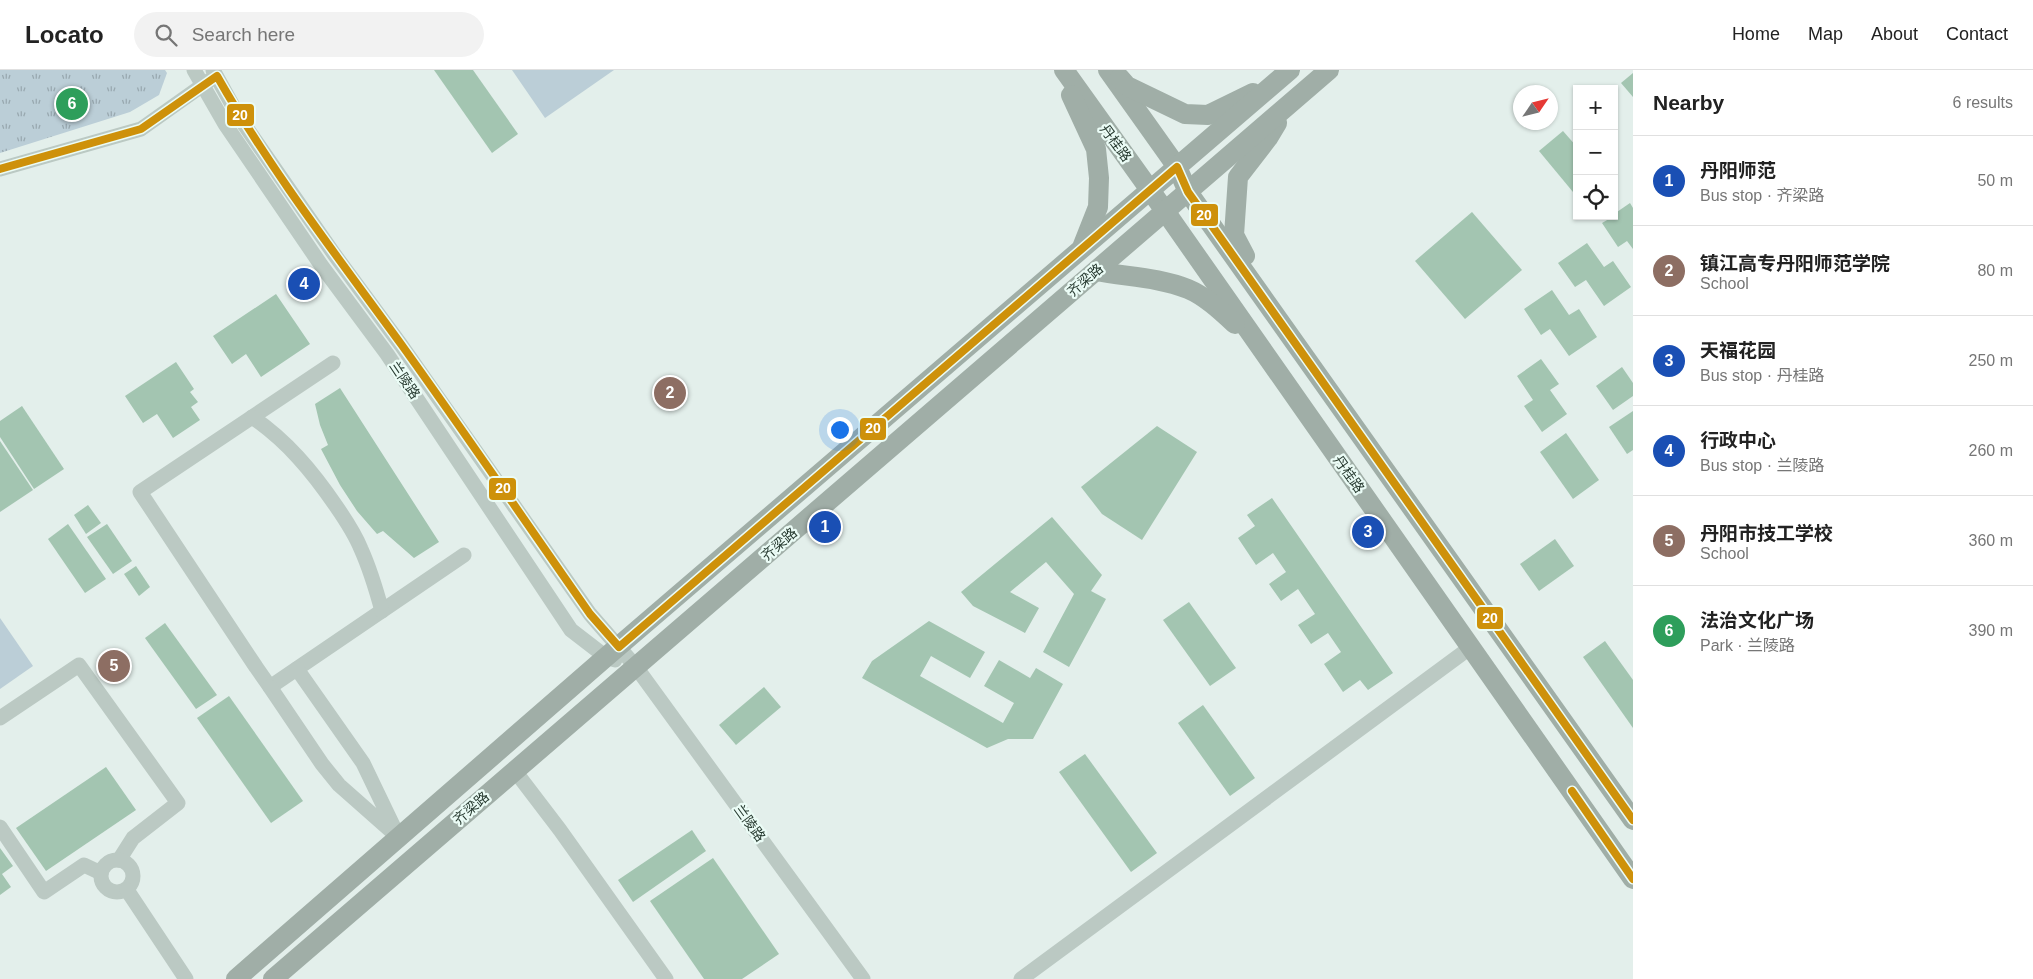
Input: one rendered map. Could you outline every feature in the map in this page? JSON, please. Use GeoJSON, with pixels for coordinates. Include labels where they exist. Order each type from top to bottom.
{"type":"FeatureCollection","features":[{"type":"Feature","properties":{"kind":"main road","name":"丹桂路"},"geometry":{"type":"LineString","coordinates":[[1062,70],[1165,211],[1633,879]]}},
{"type":"Feature","properties":{"kind":"main road"},"geometry":{"type":"LineString","coordinates":[[1062,70],[1096,149],[1098,207],[1082,249]]}},
{"type":"Feature","properties":{"kind":"main road"},"geometry":{"type":"LineString","coordinates":[[1108,70],[1177,167],[1188,192],[1633,820]]}},
{"type":"Feature","properties":{"kind":"main road"},"geometry":{"type":"LineString","coordinates":[[1112,70],[1127,86],[1184,114],[1208,115],[1283,76]]}},
{"type":"Feature","properties":{"kind":"main road","name":"齐梁路"},"geometry":{"type":"LineString","coordinates":[[273,979],[1329,70]]}},
{"type":"Feature","properties":{"kind":"main road","name":"齐梁路"},"geometry":{"type":"LineString","coordinates":[[236,979],[1283,76]]}},
{"type":"Feature","properties":{"kind":"main road"},"geometry":{"type":"LineString","coordinates":[[1285,328],[1234,234],[1238,177],[1268,138],[1287,106]]}},
{"type":"Feature","properties":{"kind":"main road"},"geometry":{"type":"LineString","coordinates":[[1096,271],[1122,276],[1156,279],[1189,290],[1217,308],[1261,348]]}},
{"type":"Feature","properties":{"kind":"street","name":"兰陵路"},"geometry":{"type":"LineString","coordinates":[[194,70],[225,124],[321,264],[387,354],[572,630],[636,666],[863,979]]}},
{"type":"Feature","properties":{"kind":"street","name":"兰陵路"},"geometry":{"type":"LineString","coordinates":[[218,72],[239,117],[590,614],[613,652]]}},
{"type":"Feature","properties":{"kind":"street"},"geometry":{"type":"LineString","coordinates":[[0,168],[141,129],[203,86],[218,72]]}},
{"type":"Feature","properties":{"kind":"street"},"geometry":{"type":"LineString","coordinates":[[333,363],[140,492],[322,764],[339,785],[398,838]]}},
{"type":"Feature","properties":{"kind":"street"},"geometry":{"type":"LineString","coordinates":[[252,416],[274,432],[319,481],[361,546],[374,579],[382,611]]}},
{"type":"Feature","properties":{"kind":"street"},"geometry":{"type":"LineString","coordinates":[[270,687],[464,555]]}},
{"type":"Feature","properties":{"kind":"street"},"geometry":{"type":"LineString","coordinates":[[1021,979],[1471,647]]}},
{"type":"Feature","properties":{"kind":"street"},"geometry":{"type":"LineString","coordinates":[[0,718],[79,665],[178,803],[133,838],[119,860]]}},
{"type":"Feature","properties":{"kind":"street"},"geometry":{"type":"LineString","coordinates":[[297,668],[363,763],[398,838]]}},
{"type":"Feature","properties":{"kind":"street"},"geometry":{"type":"LineString","coordinates":[[515,771],[560,830],[666,979]]}},
{"type":"Feature","properties":{"kind":"street"},"geometry":{"type":"LineString","coordinates":[[0,827],[44,892],[84,865],[101,873]]}},
{"type":"Feature","properties":{"kind":"street"},"geometry":{"type":"LineString","coordinates":[[119,860],[126,862],[132,868],[134,876],[132,884],[127,890],[120,893],[112,892],[105,888],[101,881],[101,873],[104,866],[111,861],[119,860]]}},
{"type":"Feature","properties":{"kind":"street"},"geometry":{"type":"LineString","coordinates":[[127,890],[186,979]]}},
{"type":"Feature","properties":{"kind":"green space"},"geometry":{"type":"Polygon","coordinates":[[[0,70],[165,70],[167,73],[159,95],[130,112],[0,153],[0,70]]]}},
{"type":"Feature","properties":{"kind":"green space"},"geometry":{"type":"Polygon","coordinates":[[[512,70],[614,70],[545,118],[512,70]]]}},
{"type":"Feature","properties":{"kind":"green space"},"geometry":{"type":"Polygon","coordinates":[[[0,618],[33,666],[0,689],[0,618]]]}},
{"type":"Feature","properties":{"kind":"building"},"geometry":{"type":"Polygon","coordinates":[[[434,70],[473,70],[518,134],[492,153],[434,70]]]}},
{"type":"Feature","properties":{"kind":"building"},"geometry":{"type":"Polygon","coordinates":[[[1633,73],[1633,97],[1621,83],[1633,73]]]}},
{"type":"Feature","properties":{"kind":"building"},"geometry":{"type":"Polygon","coordinates":[[[1563,131],[1573,142],[1573,192],[1539,151],[1563,131]]]}},
{"type":"Feature","properties":{"kind":"building"},"geometry":{"type":"Polygon","coordinates":[[[1630,203],[1633,208],[1633,249],[1627,241],[1618,247],[1602,223],[1607,220],[1618,220],[1618,211],[1630,203]]]}},
{"type":"Feature","properties":{"kind":"building"},"geometry":{"type":"Polygon","coordinates":[[[1472,212],[1522,270],[1465,319],[1415,261],[1472,212]]]}},
{"type":"Feature","properties":{"kind":"building"},"geometry":{"type":"Polygon","coordinates":[[[1587,243],[1604,267],[1613,261],[1631,287],[1604,306],[1586,280],[1575,287],[1558,263],[1587,243]]]}},
{"type":"Feature","properties":{"kind":"building"},"geometry":{"type":"Polygon","coordinates":[[[1552,290],[1569,315],[1579,309],[1597,337],[1569,356],[1550,329],[1541,335],[1524,309],[1552,290]]]}},
{"type":"Feature","properties":{"kind":"building"},"geometry":{"type":"Polygon","coordinates":[[[276,294],[310,344],[261,377],[246,354],[232,364],[213,336],[276,294]]]}},
{"type":"Feature","properties":{"kind":"building"},"geometry":{"type":"Polygon","coordinates":[[[1541,359],[1559,384],[1550,390],[1567,414],[1542,432],[1524,406],[1533,400],[1517,376],[1541,359]]]}},
{"type":"Feature","properties":{"kind":"building"},"geometry":{"type":"Polygon","coordinates":[[[176,362],[194,389],[190,392],[198,402],[191,407],[200,420],[173,438],[157,414],[143,423],[125,396],[176,362]]]}},
{"type":"Feature","properties":{"kind":"building"},"geometry":{"type":"Polygon","coordinates":[[[1622,367],[1633,383],[1633,396],[1613,410],[1596,386],[1622,367]]]}},
{"type":"Feature","properties":{"kind":"building"},"geometry":{"type":"Polygon","coordinates":[[[340,388],[439,542],[414,558],[383,531],[377,534],[357,511],[340,485],[321,449],[328,445],[320,425],[315,404],[340,388]]]}},
{"type":"Feature","properties":{"kind":"building"},"geometry":{"type":"Polygon","coordinates":[[[22,406],[64,469],[34,489],[0,437],[0,421],[22,406]]]}},
{"type":"Feature","properties":{"kind":"building"},"geometry":{"type":"Polygon","coordinates":[[[1633,411],[1633,450],[1627,454],[1609,427],[1633,411]]]}},
{"type":"Feature","properties":{"kind":"building"},"geometry":{"type":"Polygon","coordinates":[[[1157,426],[1197,452],[1142,540],[1102,514],[1081,487],[1157,426]]]}},
{"type":"Feature","properties":{"kind":"building"},"geometry":{"type":"Polygon","coordinates":[[[1566,433],[1599,480],[1573,499],[1540,452],[1566,433]]]}},
{"type":"Feature","properties":{"kind":"building"},"geometry":{"type":"Polygon","coordinates":[[[0,441],[33,490],[0,512],[0,441]]]}},
{"type":"Feature","properties":{"kind":"building"},"geometry":{"type":"Polygon","coordinates":[[[1272,498],[1393,673],[1368,690],[1360,680],[1343,692],[1324,664],[1341,652],[1328,633],[1311,644],[1298,625],[1315,614],[1298,589],[1281,601],[1269,584],[1286,572],[1273,553],[1256,565],[1238,538],[1255,526],[1247,515],[1272,498]]]}},
{"type":"Feature","properties":{"kind":"building"},"geometry":{"type":"Polygon","coordinates":[[[88,505],[101,523],[86,534],[74,515],[88,505]]]}},
{"type":"Feature","properties":{"kind":"building"},"geometry":{"type":"Polygon","coordinates":[[[1052,517],[1102,575],[1091,591],[1106,599],[1069,667],[1043,652],[1074,594],[1046,562],[1010,592],[1039,608],[1025,633],[973,606],[961,592],[1052,517]]]}},
{"type":"Feature","properties":{"kind":"building"},"geometry":{"type":"Polygon","coordinates":[[[68,524],[106,579],[85,593],[48,539],[68,524]]]}},
{"type":"Feature","properties":{"kind":"building"},"geometry":{"type":"Polygon","coordinates":[[[107,524],[132,561],[113,574],[87,537],[107,524]]]}},
{"type":"Feature","properties":{"kind":"building"},"geometry":{"type":"Polygon","coordinates":[[[1555,539],[1574,566],[1539,591],[1520,564],[1555,539]]]}},
{"type":"Feature","properties":{"kind":"building"},"geometry":{"type":"Polygon","coordinates":[[[136,566],[150,587],[139,596],[124,574],[136,566]]]}},
{"type":"Feature","properties":{"kind":"building"},"geometry":{"type":"Polygon","coordinates":[[[1189,602],[1236,668],[1210,686],[1163,620],[1189,602]]]}},
{"type":"Feature","properties":{"kind":"building"},"geometry":{"type":"Polygon","coordinates":[[[929,621],[985,652],[970,678],[931,656],[920,676],[1003,723],[1014,703],[984,686],[999,660],[1030,678],[1036,668],[1063,684],[1033,739],[1008,739],[987,748],[862,678],[872,661],[929,621]]]}},
{"type":"Feature","properties":{"kind":"building"},"geometry":{"type":"Polygon","coordinates":[[[165,623],[217,695],[196,709],[145,638],[165,623]]]}},
{"type":"Feature","properties":{"kind":"building"},"geometry":{"type":"Polygon","coordinates":[[[1605,641],[1633,680],[1633,728],[1583,657],[1605,641]]]}},
{"type":"Feature","properties":{"kind":"building"},"geometry":{"type":"Polygon","coordinates":[[[764,687],[781,707],[736,745],[719,725],[764,687]]]}},
{"type":"Feature","properties":{"kind":"building"},"geometry":{"type":"Polygon","coordinates":[[[229,696],[303,801],[271,823],[197,718],[229,696]]]}},
{"type":"Feature","properties":{"kind":"building"},"geometry":{"type":"Polygon","coordinates":[[[1203,705],[1255,778],[1230,796],[1178,723],[1203,705]]]}},
{"type":"Feature","properties":{"kind":"building"},"geometry":{"type":"Polygon","coordinates":[[[1085,754],[1157,853],[1131,872],[1059,772],[1085,754]]]}},
{"type":"Feature","properties":{"kind":"building"},"geometry":{"type":"Polygon","coordinates":[[[106,767],[136,810],[46,871],[16,828],[106,767]]]}},
{"type":"Feature","properties":{"kind":"building"},"geometry":{"type":"Polygon","coordinates":[[[692,830],[706,851],[633,902],[618,880],[692,830]]]}},
{"type":"Feature","properties":{"kind":"building"},"geometry":{"type":"Polygon","coordinates":[[[0,848],[13,866],[2,874],[11,887],[0,895],[0,848]]]}},
{"type":"Feature","properties":{"kind":"building"},"geometry":{"type":"Polygon","coordinates":[[[713,858],[779,954],[742,979],[704,979],[650,901],[713,858]]]}},
{"type":"Feature","properties":{"kind":"transit line","name":"20"},"geometry":{"type":"LineString","coordinates":[[0,169],[141,129],[217,76],[260,146],[305,213],[425,377],[590,614],[619,647],[1177,167],[1188,192],[1633,820]]}},
{"type":"Feature","properties":{"kind":"transit line","name":"20"},"geometry":{"type":"LineString","coordinates":[[1572,791],[1633,879]]}},
{"type":"Feature","properties":{"kind":"place","name":"法治文化广场"},"geometry":{"type":"Point","coordinates":[72,104]}},
{"type":"Feature","properties":{"kind":"place","name":"行政中心"},"geometry":{"type":"Point","coordinates":[304,284]}},
{"type":"Feature","properties":{"kind":"place","name":"镇江高专丹阳师范学院"},"geometry":{"type":"Point","coordinates":[670,393]}},
{"type":"Feature","properties":{"kind":"place","name":"丹阳师范"},"geometry":{"type":"Point","coordinates":[825,527]}},
{"type":"Feature","properties":{"kind":"place","name":"天福花园"},"geometry":{"type":"Point","coordinates":[1368,532]}},
{"type":"Feature","properties":{"kind":"place","name":"丹阳市技工学校"},"geometry":{"type":"Point","coordinates":[114,666]}}]}
